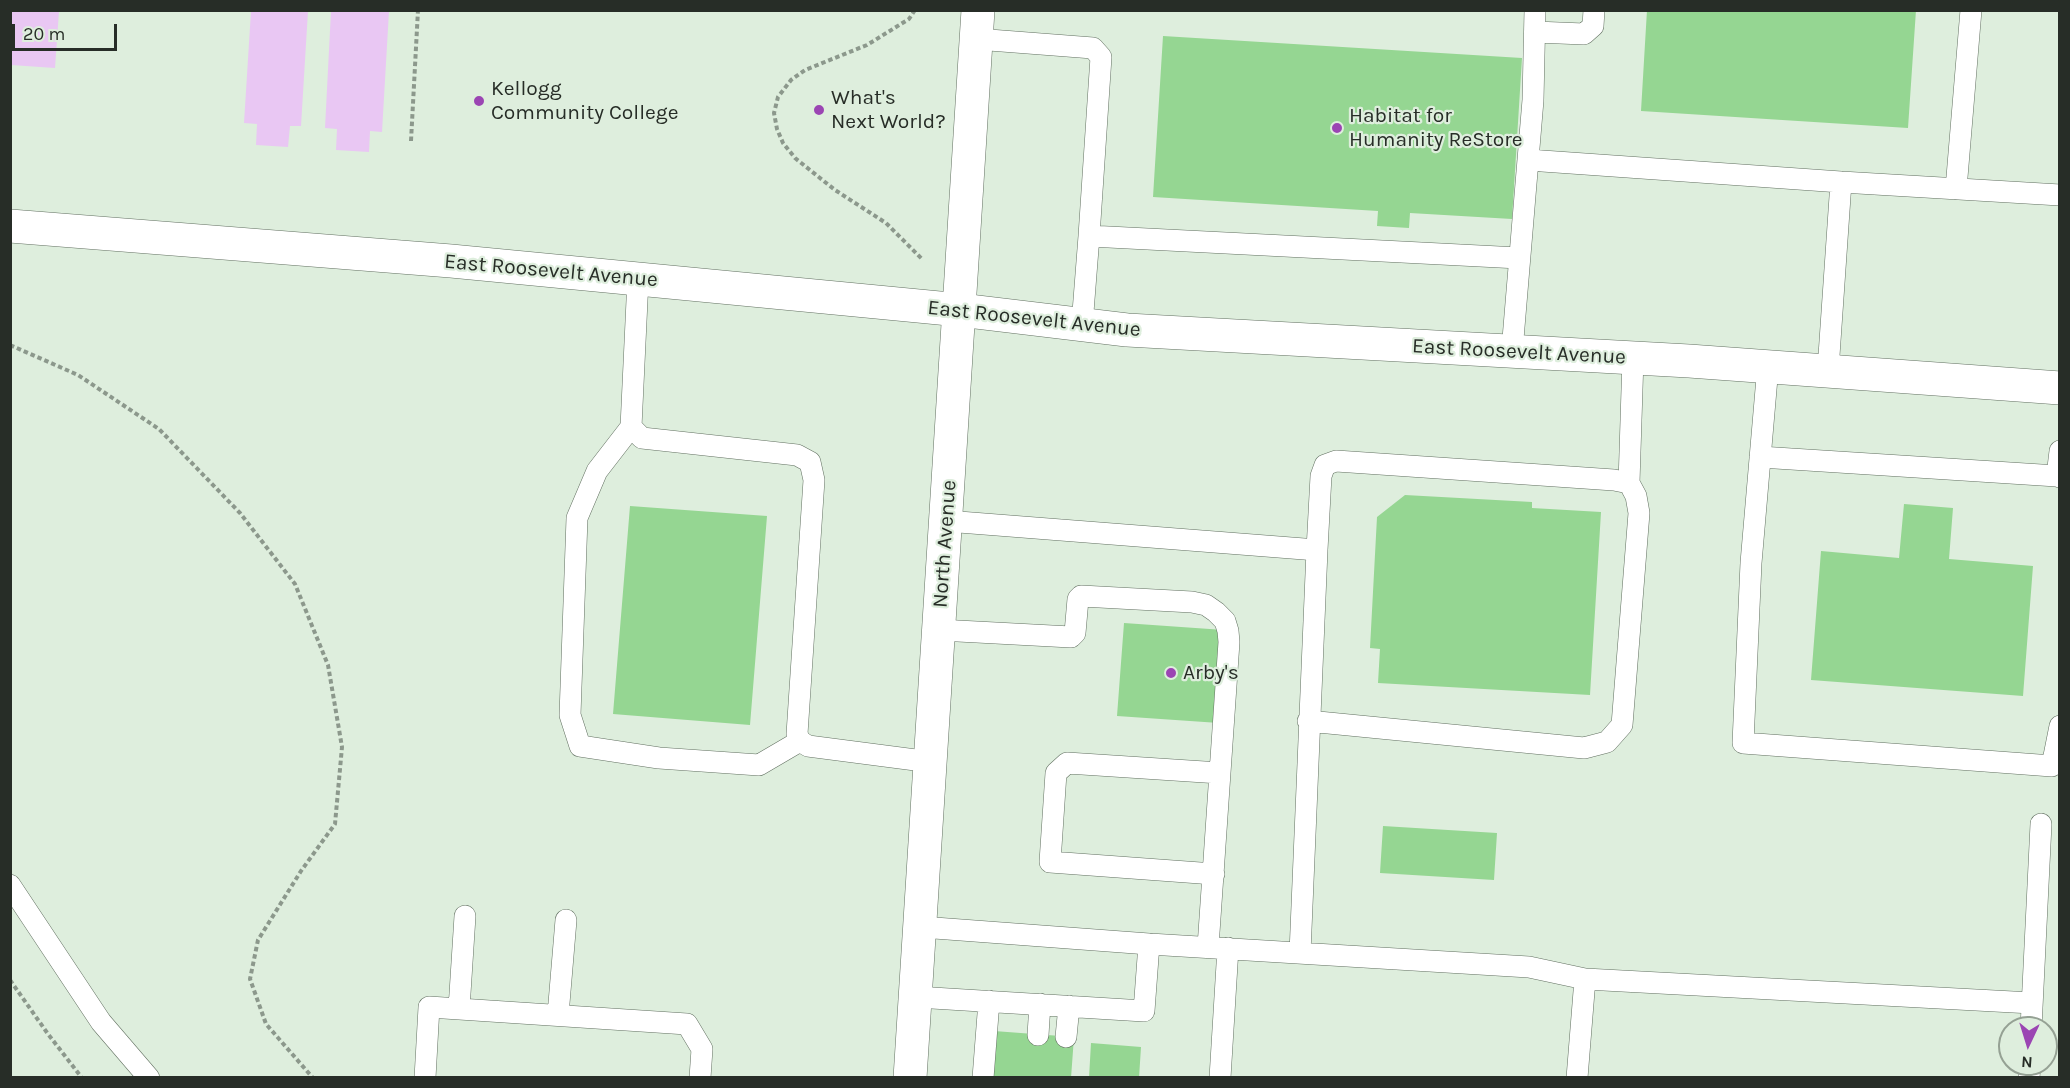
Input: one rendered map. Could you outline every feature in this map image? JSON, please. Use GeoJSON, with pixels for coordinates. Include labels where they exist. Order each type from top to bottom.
{"type":"FeatureCollection","features":[{"type":"Feature","properties":{"kind":"street","name":"North Avenue"},"geometry":{"type":"LineString","coordinates":[[910,1077],[977,25]]}},
{"type":"Feature","properties":{"kind":"street","name":"East Roosevelt Avenue"},"geometry":{"type":"LineString","coordinates":[[10,226],[451,261],[960,310],[1127,330],[1768,366],[2060,388]]}},
{"type":"Feature","properties":{"kind":"lane"},"geometry":{"type":"LineString","coordinates":[[1512,351],[1533,100],[1535,10]]}},
{"type":"Feature","properties":{"kind":"lane"},"geometry":{"type":"LineString","coordinates":[[1535,32],[1584,34],[1593,26],[1594,10]]}},
{"type":"Feature","properties":{"kind":"lane"},"geometry":{"type":"LineString","coordinates":[[1956,189],[1971,10]]}},
{"type":"Feature","properties":{"kind":"lane"},"geometry":{"type":"LineString","coordinates":[[977,25],[1093,48],[1101,57],[1082,325]]}},
{"type":"Feature","properties":{"kind":"lane"},"geometry":{"type":"LineString","coordinates":[[1528,160],[2060,195]]}},
{"type":"Feature","properties":{"kind":"lane"},"geometry":{"type":"LineString","coordinates":[[1828,370],[1841,182]]}},
{"type":"Feature","properties":{"kind":"lane"},"geometry":{"type":"LineString","coordinates":[[1089,236],[1519,258]]}},
{"type":"Feature","properties":{"kind":"lane"},"geometry":{"type":"LineString","coordinates":[[638,279],[631,427],[597,471],[577,519],[570,715],[580,746],[659,759],[759,765],[800,741]]}},
{"type":"Feature","properties":{"kind":"lane"},"geometry":{"type":"LineString","coordinates":[[1308,721],[1584,748],[1607,742],[1622,725],[1639,513],[1636,496],[1629,483],[1633,358]]}},
{"type":"Feature","properties":{"kind":"lane"},"geometry":{"type":"LineString","coordinates":[[1768,366],[1751,563],[1743,743],[2052,766],[2060,726]]}},
{"type":"Feature","properties":{"kind":"lane"},"geometry":{"type":"LineString","coordinates":[[631,427],[642,438],[797,455],[810,462],[814,480],[797,734],[800,741],[808,746],[931,762]]}},
{"type":"Feature","properties":{"kind":"lane"},"geometry":{"type":"LineString","coordinates":[[1760,457],[2058,477],[2060,450]]}},
{"type":"Feature","properties":{"kind":"lane"},"geometry":{"type":"LineString","coordinates":[[1300,953],[1308,721],[1321,476],[1324,465],[1336,461],[1614,480],[1629,483]]}},
{"type":"Feature","properties":{"kind":"lane"},"geometry":{"type":"LineString","coordinates":[[946,521],[1317,550]]}},
{"type":"Feature","properties":{"kind":"lane"},"geometry":{"type":"LineString","coordinates":[[939,630],[1071,637],[1075,633],[1078,599],[1081,596],[1192,602],[1206,605],[1225,621],[1229,642],[1214,874],[1218,948],[1220,1077]]}},
{"type":"Feature","properties":{"kind":"lane"},"geometry":{"type":"LineString","coordinates":[[1214,874],[1050,862],[1056,773],[1067,764],[1220,773]]}},
{"type":"Feature","properties":{"kind":"lane"},"geometry":{"type":"LineString","coordinates":[[2032,1016],[2040,824]]}},
{"type":"Feature","properties":{"kind":"lane"},"geometry":{"type":"LineString","coordinates":[[10,885],[101,1022],[149,1077]]}},
{"type":"Feature","properties":{"kind":"lane"},"geometry":{"type":"LineString","coordinates":[[459,1009],[465,916]]}},
{"type":"Feature","properties":{"kind":"lane"},"geometry":{"type":"LineString","coordinates":[[558,1015],[566,920]]}},
{"type":"Feature","properties":{"kind":"lane"},"geometry":{"type":"LineString","coordinates":[[921,927],[1149,944],[1529,967],[1585,979],[2032,1004]]}},
{"type":"Feature","properties":{"kind":"lane"},"geometry":{"type":"LineString","coordinates":[[916,997],[1144,1011],[1149,944]]}},
{"type":"Feature","properties":{"kind":"lane"},"geometry":{"type":"LineString","coordinates":[[1576,1077],[1585,979]]}},
{"type":"Feature","properties":{"kind":"lane"},"geometry":{"type":"LineString","coordinates":[[983,1077],[989,1001]]}},
{"type":"Feature","properties":{"kind":"lane"},"geometry":{"type":"LineString","coordinates":[[1038,1035],[1040,1004]]}},
{"type":"Feature","properties":{"kind":"lane"},"geometry":{"type":"LineString","coordinates":[[1066,1036],[1069,1006]]}},
{"type":"Feature","properties":{"kind":"lane"},"geometry":{"type":"LineString","coordinates":[[425,1077],[429,1007],[687,1024],[702,1049],[700,1077]]}},
{"type":"Feature","properties":{"kind":"path"},"geometry":{"type":"LineString","coordinates":[[411,141],[418,10]]}},
{"type":"Feature","properties":{"kind":"path"},"geometry":{"type":"LineString","coordinates":[[915,10],[909,19],[867,45],[805,70],[791,80],[778,97],[774,113],[783,143],[795,158],[835,190],[886,223],[923,260]]}},
{"type":"Feature","properties":{"kind":"path"},"geometry":{"type":"LineString","coordinates":[[10,345],[78,375],[159,429],[240,513],[295,584],[304,604],[328,665],[342,747],[335,824],[301,871],[258,940],[250,979],[266,1024],[313,1077]]}},
{"type":"Feature","properties":{"kind":"path"},"geometry":{"type":"LineString","coordinates":[[10,980],[82,1077]]}},
{"type":"Feature","properties":{"kind":"shaded area"},"geometry":{"type":"Polygon","coordinates":[[[10,11],[59,11],[55,68],[11,65],[10,11]]]}},
{"type":"Feature","properties":{"kind":"shaded area"},"geometry":{"type":"Polygon","coordinates":[[[251,11],[308,11],[301,126],[290,126],[288,147],[256,145],[257,124],[244,123],[251,11]]]}},
{"type":"Feature","properties":{"kind":"shaded area"},"geometry":{"type":"Polygon","coordinates":[[[331,11],[389,11],[382,132],[370,131],[369,152],[336,150],[337,129],[325,128],[331,11]]]}},
{"type":"Feature","properties":{"kind":"building"},"geometry":{"type":"Polygon","coordinates":[[[1647,10],[1916,10],[1908,128],[1641,111],[1647,10]]]}},
{"type":"Feature","properties":{"kind":"building","name":"Habitat for Humanity ReStore"},"geometry":{"type":"Polygon","coordinates":[[[1163,36],[1522,58],[1512,219],[1410,213],[1409,228],[1377,226],[1378,211],[1153,197],[1163,36]]]}},
{"type":"Feature","properties":{"kind":"building"},"geometry":{"type":"Polygon","coordinates":[[[1405,495],[1532,502],[1532,508],[1601,512],[1590,695],[1378,683],[1380,649],[1370,648],[1377,517],[1405,495]]]}},
{"type":"Feature","properties":{"kind":"building"},"geometry":{"type":"Polygon","coordinates":[[[1904,504],[1953,508],[1949,559],[2033,566],[2023,696],[1811,680],[1821,551],[1899,558],[1904,504]]]}},
{"type":"Feature","properties":{"kind":"building"},"geometry":{"type":"Polygon","coordinates":[[[630,506],[767,516],[750,725],[613,714],[630,506]]]}},
{"type":"Feature","properties":{"kind":"building","name":"Arby's"},"geometry":{"type":"Polygon","coordinates":[[[1124,623],[1224,630],[1219,723],[1117,716],[1124,623]]]}},
{"type":"Feature","properties":{"kind":"building"},"geometry":{"type":"Polygon","coordinates":[[[1383,826],[1497,833],[1494,880],[1380,873],[1383,826]]]}},
{"type":"Feature","properties":{"kind":"building"},"geometry":{"type":"Polygon","coordinates":[[[994,1031],[1074,1037],[1071,1078],[990,1078],[994,1031]]]}},
{"type":"Feature","properties":{"kind":"building"},"geometry":{"type":"Polygon","coordinates":[[[1091,1043],[1141,1047],[1139,1078],[1089,1078],[1091,1043]]]}},
{"type":"Feature","properties":{"kind":"place","name":"Kellogg Community College"},"geometry":{"type":"Point","coordinates":[479,101]}},
{"type":"Feature","properties":{"kind":"place","name":"What's Next World?"},"geometry":{"type":"Point","coordinates":[819,110]}},
{"type":"Feature","properties":{"kind":"place","name":"Habitat for Humanity ReStore"},"geometry":{"type":"Point","coordinates":[1337,128]}},
{"type":"Feature","properties":{"kind":"place","name":"Arby's"},"geometry":{"type":"Point","coordinates":[1171,673]}}]}
